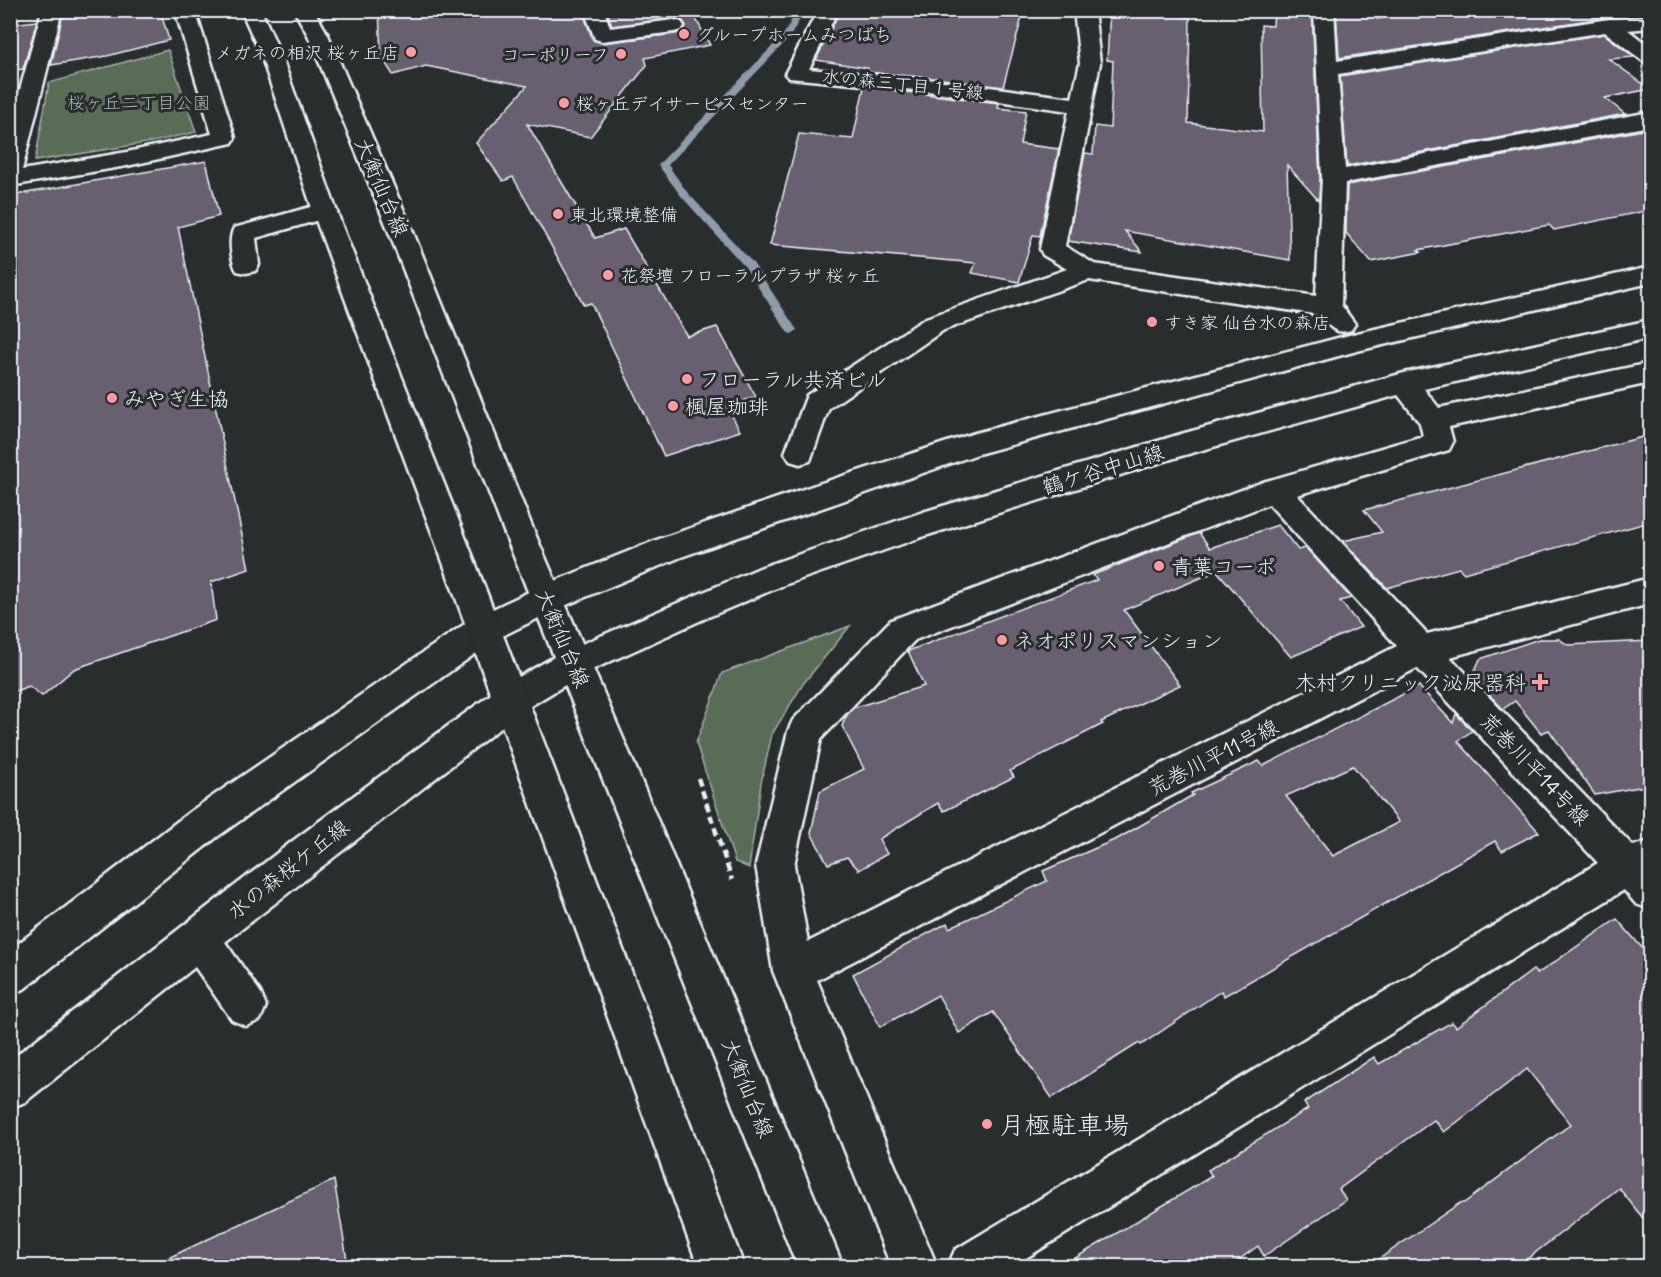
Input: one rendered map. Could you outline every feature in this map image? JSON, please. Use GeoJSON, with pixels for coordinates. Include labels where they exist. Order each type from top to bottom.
{"type":"FeatureCollection","features":[{"type":"Feature","properties":{"kind":"street"},"geometry":{"type":"LineString","coordinates":[[10,171],[52,10]]}},
{"type":"Feature","properties":{"kind":"street"},"geometry":{"type":"LineString","coordinates":[[10,179],[127,159],[224,138],[185,10]]}},
{"type":"Feature","properties":{"kind":"street"},"geometry":{"type":"LineString","coordinates":[[250,10],[271,55],[325,211],[722,1266]]}},
{"type":"Feature","properties":{"kind":"street","name":"大衡仙台線"},"geometry":{"type":"LineString","coordinates":[[304,10],[318,34],[399,227],[546,598],[618,766],[820,1266]]}},
{"type":"Feature","properties":{"kind":"street"},"geometry":{"type":"LineString","coordinates":[[594,10],[602,34],[674,26]]}},
{"type":"Feature","properties":{"kind":"street","name":"水の森三丁目１号線"},"geometry":{"type":"LineString","coordinates":[[828,10],[796,74],[936,86],[1081,106]]}},
{"type":"Feature","properties":{"kind":"street"},"geometry":{"type":"LineString","coordinates":[[1084,10],[1090,63],[1052,249],[1088,272],[1328,307],[1357,342]]}},
{"type":"Feature","properties":{"kind":"street"},"geometry":{"type":"LineString","coordinates":[[1324,10],[1334,178],[1328,307]]}},
{"type":"Feature","properties":{"kind":"street"},"geometry":{"type":"LineString","coordinates":[[1328,69],[1609,25],[1650,22]]}},
{"type":"Feature","properties":{"kind":"street"},"geometry":{"type":"LineString","coordinates":[[1609,25],[1650,57]]}},
{"type":"Feature","properties":{"kind":"street"},"geometry":{"type":"LineString","coordinates":[[1334,178],[1650,119]]}},
{"type":"Feature","properties":{"kind":"street"},"geometry":{"type":"LineString","coordinates":[[246,265],[243,234],[325,211]]}},
{"type":"Feature","properties":{"kind":"street"},"geometry":{"type":"LineString","coordinates":[[800,453],[817,402],[935,324],[1088,272]]}},
{"type":"Feature","properties":{"kind":"street"},"geometry":{"type":"LineString","coordinates":[[10,975],[204,824],[484,629],[546,598],[670,548],[975,444],[1357,342],[1650,275]]}},
{"type":"Feature","properties":{"kind":"street","name":"鶴ケ谷中山線"},"geometry":{"type":"LineString","coordinates":[[573,663],[695,608],[774,576],[912,527],[1181,445],[1404,382],[1650,330]]}},
{"type":"Feature","properties":{"kind":"street"},"geometry":{"type":"LineString","coordinates":[[1433,420],[1650,372]]}},
{"type":"Feature","properties":{"kind":"street"},"geometry":{"type":"LineString","coordinates":[[914,1266],[793,971],[775,865],[805,731],[903,630],[1274,490],[1438,442],[1433,420],[1404,382]]}},
{"type":"Feature","properties":{"kind":"street","name":"荒巻川平14号線"},"geometry":{"type":"LineString","coordinates":[[1274,490],[1421,650],[1643,871]]}},
{"type":"Feature","properties":{"kind":"street","name":"荒巻川平11号線"},"geometry":{"type":"LineString","coordinates":[[793,971],[1421,650],[1650,591]]}},
{"type":"Feature","properties":{"kind":"street","name":"水の森桜ケ丘線"},"geometry":{"type":"LineString","coordinates":[[10,1087],[307,853],[510,700],[573,663]]}},
{"type":"Feature","properties":{"kind":"street"},"geometry":{"type":"LineString","coordinates":[[971,1266],[1643,871]]}},
{"type":"Feature","properties":{"kind":"street"},"geometry":{"type":"LineString","coordinates":[[199,939],[246,1006]]}},
{"type":"Feature","properties":{"kind":"path"},"geometry":{"type":"LineString","coordinates":[[698,778],[734,886]]}},
{"type":"Feature","properties":{"kind":"green space","name":"桜ヶ丘二丁目公園"},"geometry":{"type":"Polygon","coordinates":[[[168,50],[196,132],[152,142],[35,161],[49,83],[168,50]]]}},
{"type":"Feature","properties":{"kind":"green space"},"geometry":{"type":"Polygon","coordinates":[[[850,626],[803,684],[772,734],[761,783],[749,868],[735,862],[696,743],[722,673],[850,626]]]}},
{"type":"Feature","properties":{"kind":"building"},"geometry":{"type":"Polygon","coordinates":[[[69,10],[160,10],[169,40],[107,56],[51,65],[62,18],[70,17],[69,10]]]}},
{"type":"Feature","properties":{"kind":"building"},"geometry":{"type":"Polygon","coordinates":[[[379,10],[582,10],[593,40],[602,43],[675,34],[683,31],[686,26],[682,20],[674,18],[612,26],[607,10],[691,10],[710,45],[645,58],[647,65],[590,137],[527,124],[595,238],[624,229],[687,336],[717,327],[756,397],[727,406],[740,431],[664,456],[591,303],[584,305],[513,177],[503,181],[476,143],[527,86],[426,66],[393,75],[381,56],[379,10]]]}},
{"type":"Feature","properties":{"kind":"building"},"geometry":{"type":"Polygon","coordinates":[[[840,10],[1024,10],[1003,87],[867,72],[868,68],[816,60],[840,10]]]}},
{"type":"Feature","properties":{"kind":"building"},"geometry":{"type":"Polygon","coordinates":[[[1110,10],[1190,17],[1188,123],[1263,132],[1261,25],[1273,26],[1274,10],[1312,10],[1320,178],[1319,201],[1287,165],[1290,260],[1125,231],[1142,252],[1068,241],[1085,153],[1093,154],[1095,126],[1110,128],[1113,61],[1107,60],[1110,10]]]}},
{"type":"Feature","properties":{"kind":"building"},"geometry":{"type":"Polygon","coordinates":[[[1336,10],[1368,10],[1377,19],[1434,10],[1650,10],[1650,14],[1609,17],[1339,58],[1336,10]]]}},
{"type":"Feature","properties":{"kind":"building"},"geometry":{"type":"Polygon","coordinates":[[[37,21],[23,69],[10,71],[10,24],[37,21]]]}},
{"type":"Feature","properties":{"kind":"building"},"geometry":{"type":"Polygon","coordinates":[[[1604,34],[1634,57],[1609,59],[1650,89],[1605,98],[1625,114],[1347,166],[1340,76],[1604,34]]]}},
{"type":"Feature","properties":{"kind":"building"},"geometry":{"type":"Polygon","coordinates":[[[864,87],[999,103],[998,108],[1026,111],[1020,144],[1059,149],[1040,236],[1033,235],[1019,282],[972,273],[976,263],[770,245],[799,134],[853,139],[864,87]]]}},
{"type":"Feature","properties":{"kind":"building"},"geometry":{"type":"Polygon","coordinates":[[[1643,130],[1650,136],[1650,210],[1554,230],[1549,225],[1418,250],[1421,252],[1371,262],[1346,233],[1347,185],[1643,130]]]}},
{"type":"Feature","properties":{"kind":"building","name":"みやぎ生協"},"geometry":{"type":"Polygon","coordinates":[[[206,161],[219,216],[178,227],[249,569],[211,582],[216,620],[74,669],[42,696],[29,686],[10,693],[10,196],[206,161]]]}},
{"type":"Feature","properties":{"kind":"building"},"geometry":{"type":"Polygon","coordinates":[[[1650,435],[1650,522],[1464,573],[1459,568],[1387,588],[1343,541],[1382,532],[1364,510],[1650,435]]]}},
{"type":"Feature","properties":{"kind":"building"},"geometry":{"type":"Polygon","coordinates":[[[1278,525],[1298,550],[1306,548],[1351,598],[1340,601],[1361,627],[1291,657],[1217,571],[1124,610],[1180,685],[1101,722],[1103,724],[1010,771],[1014,777],[944,811],[938,803],[879,839],[887,854],[859,870],[847,857],[828,864],[811,833],[820,791],[864,769],[842,726],[853,708],[924,686],[908,651],[1097,580],[1093,575],[1199,533],[1210,548],[1278,525]]]}},
{"type":"Feature","properties":{"kind":"building"},"geometry":{"type":"Polygon","coordinates":[[[1539,639],[1559,639],[1568,645],[1650,641],[1650,785],[1595,795],[1549,730],[1541,733],[1515,701],[1503,709],[1472,677],[1480,659],[1539,639]]]}},
{"type":"Feature","properties":{"kind":"building"},"geometry":{"type":"Polygon","coordinates":[[[1419,686],[1453,723],[1456,714],[1472,731],[1458,741],[1539,832],[1502,851],[1495,841],[1224,996],[1221,991],[1141,1045],[1139,1043],[1052,1098],[993,1012],[959,1033],[938,995],[880,1027],[853,974],[947,923],[949,928],[1047,881],[1043,871],[1119,838],[1193,795],[1191,793],[1259,761],[1263,766],[1419,686]],[[1353,766],[1286,796],[1333,856],[1399,822],[1353,766]]]}},
{"type":"Feature","properties":{"kind":"building"},"geometry":{"type":"Polygon","coordinates":[[[1617,919],[1650,957],[1650,1227],[1619,1188],[1518,1266],[1369,1266],[1460,1203],[1464,1203],[1571,1124],[1527,1069],[1444,1132],[1434,1120],[1339,1189],[1346,1200],[1264,1256],[1258,1246],[1230,1266],[1062,1266],[1212,1176],[1208,1170],[1308,1109],[1304,1103],[1374,1057],[1379,1064],[1452,1022],[1456,1027],[1533,970],[1537,974],[1617,919]]]}},
{"type":"Feature","properties":{"kind":"building"},"geometry":{"type":"Polygon","coordinates":[[[334,1180],[348,1266],[151,1266],[334,1180]]]}},
{"type":"Feature","properties":{"kind":"waterway"},"geometry":{"type":"LineString","coordinates":[[792,330],[749,265],[684,194],[663,165],[787,35],[801,10]]}},
{"type":"Feature","properties":{"kind":"place","name":"グループホームみつばち"},"geometry":{"type":"Point","coordinates":[684,34]}},
{"type":"Feature","properties":{"kind":"place","name":"メガネの相沢 桜ヶ丘店"},"geometry":{"type":"Point","coordinates":[411,52]}},
{"type":"Feature","properties":{"kind":"place","name":"コーポリーフ"},"geometry":{"type":"Point","coordinates":[621,54]}},
{"type":"Feature","properties":{"kind":"place","name":"桜ヶ丘デイサービスセンター"},"geometry":{"type":"Point","coordinates":[564,103]}},
{"type":"Feature","properties":{"kind":"place","name":"東北環境整備"},"geometry":{"type":"Point","coordinates":[558,214]}},
{"type":"Feature","properties":{"kind":"place","name":"花祭壇 フローラルプラザ 桜ヶ丘"},"geometry":{"type":"Point","coordinates":[608,275]}},
{"type":"Feature","properties":{"kind":"place","name":"すき家 仙台水の森店"},"geometry":{"type":"Point","coordinates":[1152,322]}},
{"type":"Feature","properties":{"kind":"place","name":"フローラル共済ビル"},"geometry":{"type":"Point","coordinates":[687,379]}},
{"type":"Feature","properties":{"kind":"place","name":"みやぎ生協"},"geometry":{"type":"Point","coordinates":[112,398]}},
{"type":"Feature","properties":{"kind":"place","name":"楓屋珈琲"},"geometry":{"type":"Point","coordinates":[673,406]}},
{"type":"Feature","properties":{"kind":"place","name":"青葉コーポ"},"geometry":{"type":"Point","coordinates":[1159,566]}},
{"type":"Feature","properties":{"kind":"place","name":"ネオポリスマンション"},"geometry":{"type":"Point","coordinates":[1002,640]}},
{"type":"Feature","properties":{"kind":"place","name":"木村クリニック泌尿器科"},"geometry":{"type":"Point","coordinates":[1540,682]}},
{"type":"Feature","properties":{"kind":"place","name":"月極駐車場"},"geometry":{"type":"Point","coordinates":[987,1124]}}]}
